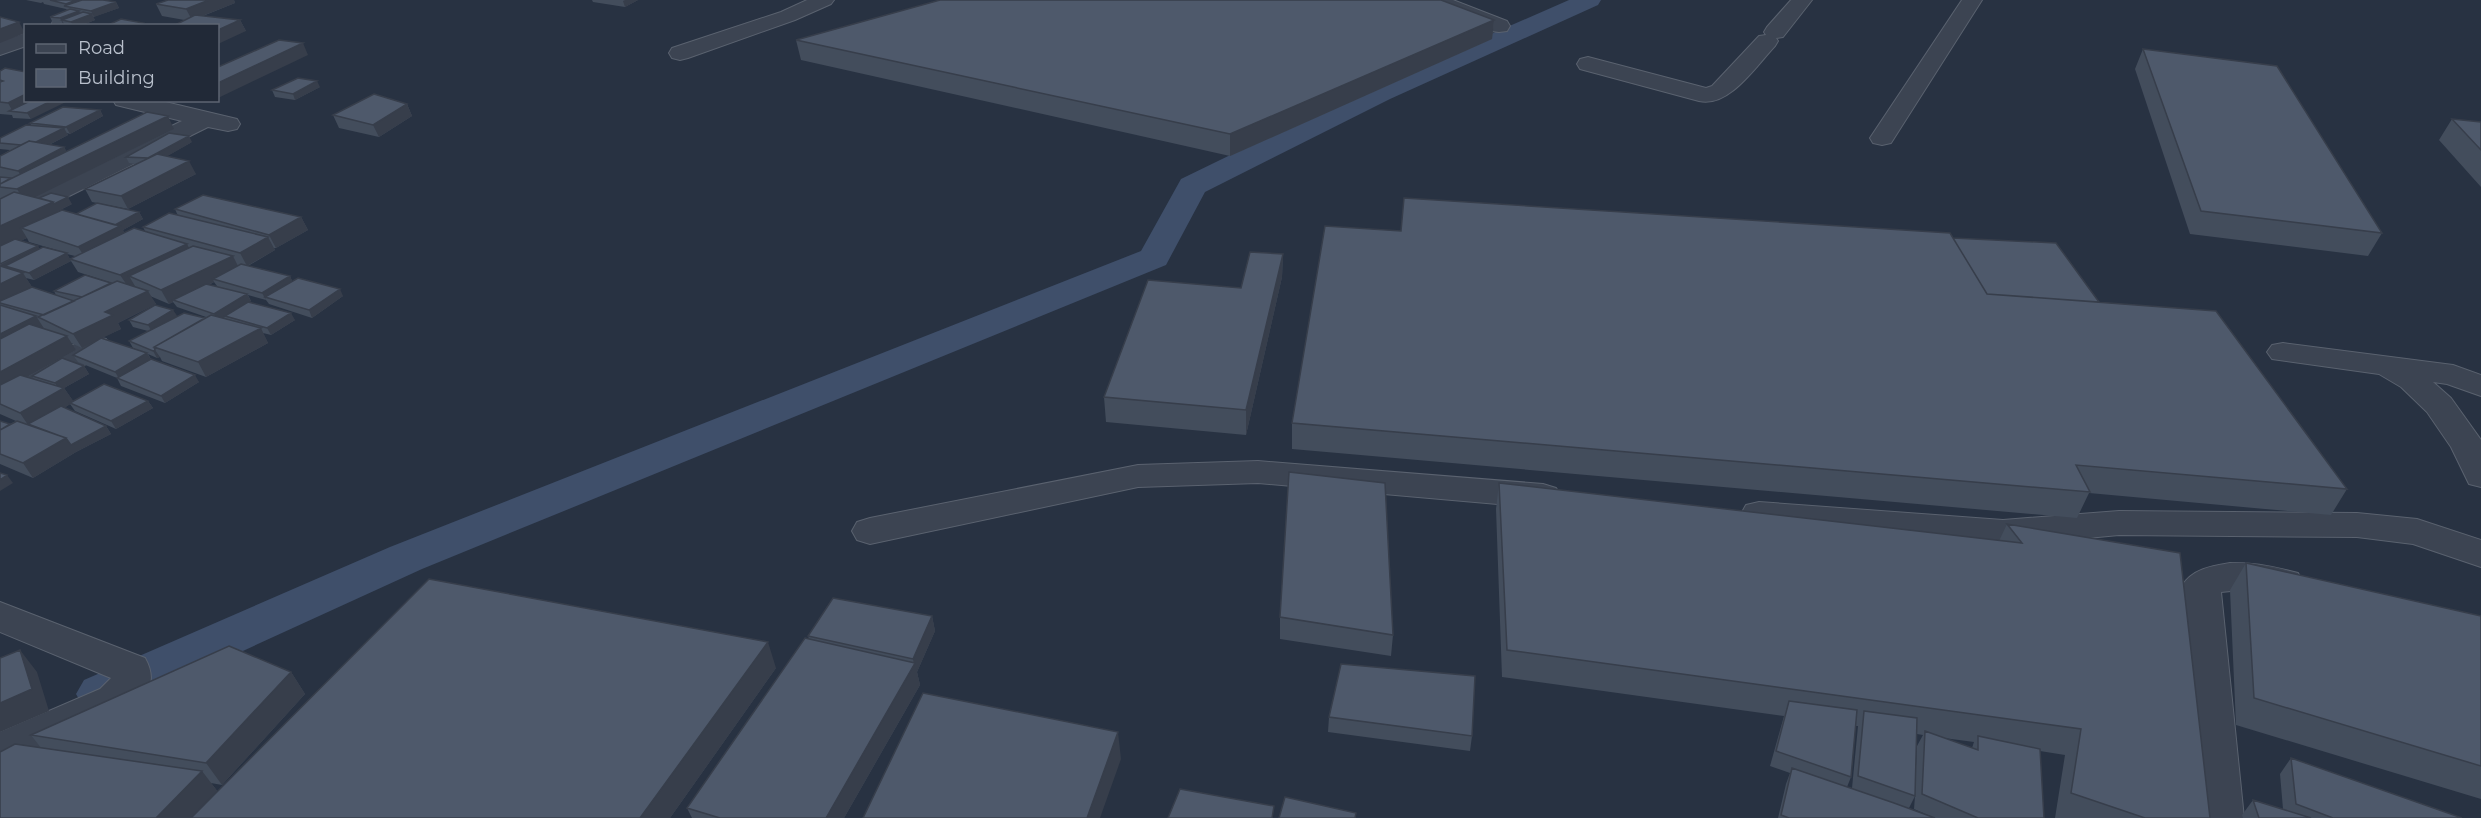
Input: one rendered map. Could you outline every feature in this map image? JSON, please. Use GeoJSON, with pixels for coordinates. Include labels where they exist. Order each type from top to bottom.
{"type":"FeatureCollection","features":[{"type":"Feature","properties":{"kind":"street"},"geometry":{"type":"LineString","coordinates":[[680,52],[788,16],[824,0]]}},
{"type":"Feature","properties":{"kind":"street"},"geometry":{"type":"LineString","coordinates":[[1417,0],[1425,0]]}},
{"type":"Feature","properties":{"kind":"street"},"geometry":{"type":"LineString","coordinates":[[1435,0],[1499,26]]}},
{"type":"Feature","properties":{"kind":"street"},"geometry":{"type":"LineString","coordinates":[[1588,64],[1707,96],[1720,91],[1803,0]]}},
{"type":"Feature","properties":{"kind":"street"},"geometry":{"type":"LineString","coordinates":[[1882,138],[1972,0]]}},
{"type":"Feature","properties":{"kind":"street"},"geometry":{"type":"LineString","coordinates":[[0,48],[24,40]]}},
{"type":"Feature","properties":{"kind":"street"},"geometry":{"type":"LineString","coordinates":[[0,53],[24,50]]}},
{"type":"Feature","properties":{"kind":"street"},"geometry":{"type":"LineString","coordinates":[[36,202],[216,122],[132,102]]}},
{"type":"Feature","properties":{"kind":"street"},"geometry":{"type":"LineString","coordinates":[[0,397],[95,346]]}},
{"type":"Feature","properties":{"kind":"street"},"geometry":{"type":"LineString","coordinates":[[2283,352],[2453,375],[2481,386]]}},
{"type":"Feature","properties":{"kind":"street"},"geometry":{"type":"LineString","coordinates":[[2387,366],[2412,380],[2439,405],[2468,446],[2481,476]]}},
{"type":"Feature","properties":{"kind":"street"},"geometry":{"type":"LineString","coordinates":[[870,531],[1138,476],[1219,471],[1258,472],[1580,499]]}},
{"type":"Feature","properties":{"kind":"street"},"geometry":{"type":"LineString","coordinates":[[1723,511],[2003,533],[2119,523],[2357,525],[2417,532],[2481,554]]}},
{"type":"Feature","properties":{"kind":"street"},"geometry":{"type":"LineString","coordinates":[[2221,818],[2201,586],[2213,578],[2230,575],[2273,580],[2319,591]]}},
{"type":"Feature","properties":{"kind":"street"},"geometry":{"type":"LineString","coordinates":[[0,616],[131,669],[133,679],[128,689],[115,701],[0,751]]}},
{"type":"Feature","properties":{"kind":"building"},"geometry":{"type":"Polygon","coordinates":[[[50,0],[76,0],[66,4],[50,0]]]}},
{"type":"Feature","properties":{"kind":"building"},"geometry":{"type":"Polygon","coordinates":[[[82,0],[116,2],[91,11],[64,6],[82,0]]]}},
{"type":"Feature","properties":{"kind":"building"},"geometry":{"type":"Polygon","coordinates":[[[168,0],[209,0],[186,9],[156,4],[168,0]]]}},
{"type":"Feature","properties":{"kind":"building"},"geometry":{"type":"Polygon","coordinates":[[[940,0],[1441,0],[1494,20],[1230,134],[796,40],[940,0]]]}},
{"type":"Feature","properties":{"kind":"building"},"geometry":{"type":"Polygon","coordinates":[[[70,9],[79,11],[60,18],[50,17],[70,9]]]}},
{"type":"Feature","properties":{"kind":"building"},"geometry":{"type":"Polygon","coordinates":[[[83,12],[92,14],[71,22],[62,20],[83,12]]]}},
{"type":"Feature","properties":{"kind":"building"},"geometry":{"type":"Polygon","coordinates":[[[195,15],[240,20],[219,30],[219,24],[177,24],[195,15]]]}},
{"type":"Feature","properties":{"kind":"building"},"geometry":{"type":"Polygon","coordinates":[[[0,17],[19,22],[0,29],[0,17]]]}},
{"type":"Feature","properties":{"kind":"building"},"geometry":{"type":"Polygon","coordinates":[[[121,19],[143,23],[141,24],[110,24],[121,19]]]}},
{"type":"Feature","properties":{"kind":"building"},"geometry":{"type":"Polygon","coordinates":[[[279,40],[303,43],[219,83],[219,67],[279,40]]]}},
{"type":"Feature","properties":{"kind":"building"},"geometry":{"type":"Polygon","coordinates":[[[2143,49],[2277,66],[2382,233],[2201,211],[2143,49]]]}},
{"type":"Feature","properties":{"kind":"building"},"geometry":{"type":"Polygon","coordinates":[[[5,68],[24,72],[24,95],[8,103],[0,102],[0,82],[3,81],[0,80],[0,71],[5,68]]]}},
{"type":"Feature","properties":{"kind":"building"},"geometry":{"type":"Polygon","coordinates":[[[298,78],[317,81],[293,94],[272,90],[298,78]]]}},
{"type":"Feature","properties":{"kind":"building"},"geometry":{"type":"Polygon","coordinates":[[[374,94],[407,104],[373,125],[333,115],[374,94]]]}},
{"type":"Feature","properties":{"kind":"building"},"geometry":{"type":"Polygon","coordinates":[[[28,102],[49,102],[27,113],[9,111],[28,102]]]}},
{"type":"Feature","properties":{"kind":"building"},"geometry":{"type":"Polygon","coordinates":[[[63,107],[100,110],[66,127],[30,123],[63,107]]]}},
{"type":"Feature","properties":{"kind":"building"},"geometry":{"type":"Polygon","coordinates":[[[147,112],[168,116],[17,189],[0,187],[0,184],[147,112]]]}},
{"type":"Feature","properties":{"kind":"building"},"geometry":{"type":"Polygon","coordinates":[[[2452,119],[2481,122],[2481,150],[2452,119]]]}},
{"type":"Feature","properties":{"kind":"building"},"geometry":{"type":"Polygon","coordinates":[[[26,125],[64,128],[36,142],[29,141],[21,145],[0,143],[0,138],[26,125]]]}},
{"type":"Feature","properties":{"kind":"building"},"geometry":{"type":"Polygon","coordinates":[[[169,133],[189,136],[148,158],[126,157],[169,133]]]}},
{"type":"Feature","properties":{"kind":"building"},"geometry":{"type":"Polygon","coordinates":[[[29,141],[64,147],[18,171],[0,167],[0,156],[29,141]]]}},
{"type":"Feature","properties":{"kind":"building"},"geometry":{"type":"Polygon","coordinates":[[[157,154],[189,161],[121,196],[85,189],[157,154]]]}},
{"type":"Feature","properties":{"kind":"building"},"geometry":{"type":"Polygon","coordinates":[[[0,177],[11,178],[0,184],[0,177]]]}},
{"type":"Feature","properties":{"kind":"building"},"geometry":{"type":"Polygon","coordinates":[[[14,192],[53,202],[0,226],[0,199],[14,192]]]}},
{"type":"Feature","properties":{"kind":"building"},"geometry":{"type":"Polygon","coordinates":[[[51,193],[68,197],[54,204],[39,198],[51,193]]]}},
{"type":"Feature","properties":{"kind":"building"},"geometry":{"type":"Polygon","coordinates":[[[203,195],[301,217],[269,235],[175,209],[203,195]]]}},
{"type":"Feature","properties":{"kind":"building"},"geometry":{"type":"Polygon","coordinates":[[[1404,198],[1950,233],[1987,294],[2216,311],[2347,489],[2076,465],[2090,492],[1292,423],[1325,226],[1401,231],[1404,198]]]}},
{"type":"Feature","properties":{"kind":"building"},"geometry":{"type":"Polygon","coordinates":[[[97,203],[139,212],[115,225],[76,214],[97,203]]]}},
{"type":"Feature","properties":{"kind":"building"},"geometry":{"type":"Polygon","coordinates":[[[62,210],[120,226],[78,247],[21,228],[62,210]]]}},
{"type":"Feature","properties":{"kind":"building"},"geometry":{"type":"Polygon","coordinates":[[[169,213],[268,237],[240,253],[143,227],[169,213]]]}},
{"type":"Feature","properties":{"kind":"building"},"geometry":{"type":"Polygon","coordinates":[[[134,228],[187,244],[120,275],[70,259],[134,228]]]}},
{"type":"Feature","properties":{"kind":"building"},"geometry":{"type":"Polygon","coordinates":[[[1953,238],[2056,243],[2099,302],[1987,294],[1953,238]]]}},
{"type":"Feature","properties":{"kind":"building"},"geometry":{"type":"Polygon","coordinates":[[[15,239],[38,246],[0,264],[0,246],[15,239]]]}},
{"type":"Feature","properties":{"kind":"building"},"geometry":{"type":"Polygon","coordinates":[[[193,246],[233,256],[161,290],[129,276],[193,246]]]}},
{"type":"Feature","properties":{"kind":"building"},"geometry":{"type":"Polygon","coordinates":[[[43,247],[67,253],[29,273],[5,266],[43,247]]]}},
{"type":"Feature","properties":{"kind":"building"},"geometry":{"type":"Polygon","coordinates":[[[1250,252],[1283,254],[1246,410],[1104,397],[1148,280],[1241,288],[1250,252]]]}},
{"type":"Feature","properties":{"kind":"building"},"geometry":{"type":"Polygon","coordinates":[[[241,264],[290,276],[262,293],[213,279],[241,264]]]}},
{"type":"Feature","properties":{"kind":"building"},"geometry":{"type":"Polygon","coordinates":[[[0,266],[23,273],[0,284],[0,266]]]}},
{"type":"Feature","properties":{"kind":"building"},"geometry":{"type":"Polygon","coordinates":[[[85,275],[111,283],[82,297],[54,291],[85,275]]]}},
{"type":"Feature","properties":{"kind":"building"},"geometry":{"type":"Polygon","coordinates":[[[298,278],[340,289],[309,310],[265,297],[298,278]]]}},
{"type":"Feature","properties":{"kind":"building"},"geometry":{"type":"Polygon","coordinates":[[[117,281],[148,291],[105,312],[113,315],[73,334],[38,317],[117,281]]]}},
{"type":"Feature","properties":{"kind":"building"},"geometry":{"type":"Polygon","coordinates":[[[206,284],[247,294],[214,314],[173,300],[206,284]]]}},
{"type":"Feature","properties":{"kind":"building"},"geometry":{"type":"Polygon","coordinates":[[[32,287],[74,301],[44,315],[0,303],[32,287]]]}},
{"type":"Feature","properties":{"kind":"building"},"geometry":{"type":"Polygon","coordinates":[[[248,302],[291,313],[267,328],[225,316],[248,302]]]}},
{"type":"Feature","properties":{"kind":"building"},"geometry":{"type":"Polygon","coordinates":[[[0,305],[36,316],[0,334],[0,305]]]}},
{"type":"Feature","properties":{"kind":"building"},"geometry":{"type":"Polygon","coordinates":[[[155,305],[173,310],[148,325],[129,320],[155,305]]]}},
{"type":"Feature","properties":{"kind":"building"},"geometry":{"type":"Polygon","coordinates":[[[184,313],[205,318],[154,347],[153,351],[129,341],[184,313]]]}},
{"type":"Feature","properties":{"kind":"building"},"geometry":{"type":"Polygon","coordinates":[[[211,315],[261,328],[198,362],[154,347],[211,315]]]}},
{"type":"Feature","properties":{"kind":"building"},"geometry":{"type":"Polygon","coordinates":[[[29,324],[67,336],[0,372],[0,339],[29,324]]]}},
{"type":"Feature","properties":{"kind":"building"},"geometry":{"type":"Polygon","coordinates":[[[101,338],[147,353],[115,372],[73,355],[101,338]]]}},
{"type":"Feature","properties":{"kind":"building"},"geometry":{"type":"Polygon","coordinates":[[[62,358],[84,366],[55,383],[32,376],[62,358]]]}},
{"type":"Feature","properties":{"kind":"building"},"geometry":{"type":"Polygon","coordinates":[[[151,359],[195,375],[161,396],[117,378],[151,359]]]}},
{"type":"Feature","properties":{"kind":"building"},"geometry":{"type":"Polygon","coordinates":[[[20,375],[64,388],[20,413],[0,404],[0,385],[20,375]]]}},
{"type":"Feature","properties":{"kind":"building"},"geometry":{"type":"Polygon","coordinates":[[[104,384],[148,401],[111,421],[70,403],[104,384]]]}},
{"type":"Feature","properties":{"kind":"building"},"geometry":{"type":"Polygon","coordinates":[[[61,406],[106,426],[71,445],[66,438],[28,424],[61,406]]]}},
{"type":"Feature","properties":{"kind":"building"},"geometry":{"type":"Polygon","coordinates":[[[0,421],[10,424],[0,430],[0,421]]]}},
{"type":"Feature","properties":{"kind":"building"},"geometry":{"type":"Polygon","coordinates":[[[17,421],[66,438],[23,463],[0,454],[0,430],[17,421]]]}},
{"type":"Feature","properties":{"kind":"building"},"geometry":{"type":"Polygon","coordinates":[[[1289,472],[1385,483],[1393,635],[1280,617],[1289,472]]]}},
{"type":"Feature","properties":{"kind":"building"},"geometry":{"type":"Polygon","coordinates":[[[0,473],[7,475],[0,480],[0,473]]]}},
{"type":"Feature","properties":{"kind":"building"},"geometry":{"type":"Polygon","coordinates":[[[1499,483],[2022,543],[2007,524],[2180,553],[2210,818],[2145,818],[2071,793],[2081,729],[1507,650],[1499,483]]]}},
{"type":"Feature","properties":{"kind":"building"},"geometry":{"type":"Polygon","coordinates":[[[2246,563],[2481,616],[2481,766],[2254,698],[2246,563]]]}},
{"type":"Feature","properties":{"kind":"building"},"geometry":{"type":"Polygon","coordinates":[[[429,579],[768,642],[640,818],[191,818],[429,579]]]}},
{"type":"Feature","properties":{"kind":"building"},"geometry":{"type":"Polygon","coordinates":[[[833,598],[932,616],[913,659],[808,636],[833,598]]]}},
{"type":"Feature","properties":{"kind":"building"},"geometry":{"type":"Polygon","coordinates":[[[805,638],[915,663],[826,818],[720,818],[687,808],[805,638]]]}},
{"type":"Feature","properties":{"kind":"building"},"geometry":{"type":"Polygon","coordinates":[[[229,646],[291,672],[206,763],[31,735],[229,646]]]}},
{"type":"Feature","properties":{"kind":"building"},"geometry":{"type":"Polygon","coordinates":[[[20,650],[32,689],[0,703],[0,658],[20,650]]]}},
{"type":"Feature","properties":{"kind":"building"},"geometry":{"type":"Polygon","coordinates":[[[1341,664],[1475,676],[1472,736],[1329,717],[1341,664]]]}},
{"type":"Feature","properties":{"kind":"building"},"geometry":{"type":"Polygon","coordinates":[[[923,693],[1118,732],[1087,818],[863,818],[923,693]]]}},
{"type":"Feature","properties":{"kind":"building"},"geometry":{"type":"Polygon","coordinates":[[[1789,701],[1857,710],[1851,777],[1776,751],[1789,701]]]}},
{"type":"Feature","properties":{"kind":"building"},"geometry":{"type":"Polygon","coordinates":[[[1864,711],[1917,718],[1915,796],[1858,776],[1864,711]]]}},
{"type":"Feature","properties":{"kind":"building"},"geometry":{"type":"Polygon","coordinates":[[[1925,731],[1978,750],[1978,736],[2040,749],[2044,818],[1978,818],[1922,794],[1925,731]]]}},
{"type":"Feature","properties":{"kind":"building"},"geometry":{"type":"Polygon","coordinates":[[[15,744],[202,771],[156,818],[0,818],[0,752],[15,744]]]}},
{"type":"Feature","properties":{"kind":"building"},"geometry":{"type":"Polygon","coordinates":[[[2291,758],[2462,818],[2333,818],[2296,804],[2291,758]]]}},
{"type":"Feature","properties":{"kind":"building"},"geometry":{"type":"Polygon","coordinates":[[[1792,768],[1935,818],[1789,818],[1781,815],[1792,768]]]}},
{"type":"Feature","properties":{"kind":"building"},"geometry":{"type":"Polygon","coordinates":[[[1180,789],[1274,806],[1272,818],[1168,818],[1180,789]]]}},
{"type":"Feature","properties":{"kind":"building"},"geometry":{"type":"Polygon","coordinates":[[[1285,797],[1356,813],[1355,818],[1279,818],[1285,797]]]}},
{"type":"Feature","properties":{"kind":"building"},"geometry":{"type":"Polygon","coordinates":[[[2253,800],[2311,818],[2259,818],[2253,800]]]}},
{"type":"Feature","properties":{"kind":"waterway"},"geometry":{"type":"LineString","coordinates":[[101,694],[406,558],[1154,258],[1192,186],[1380,93],[1589,0]]}}]}
